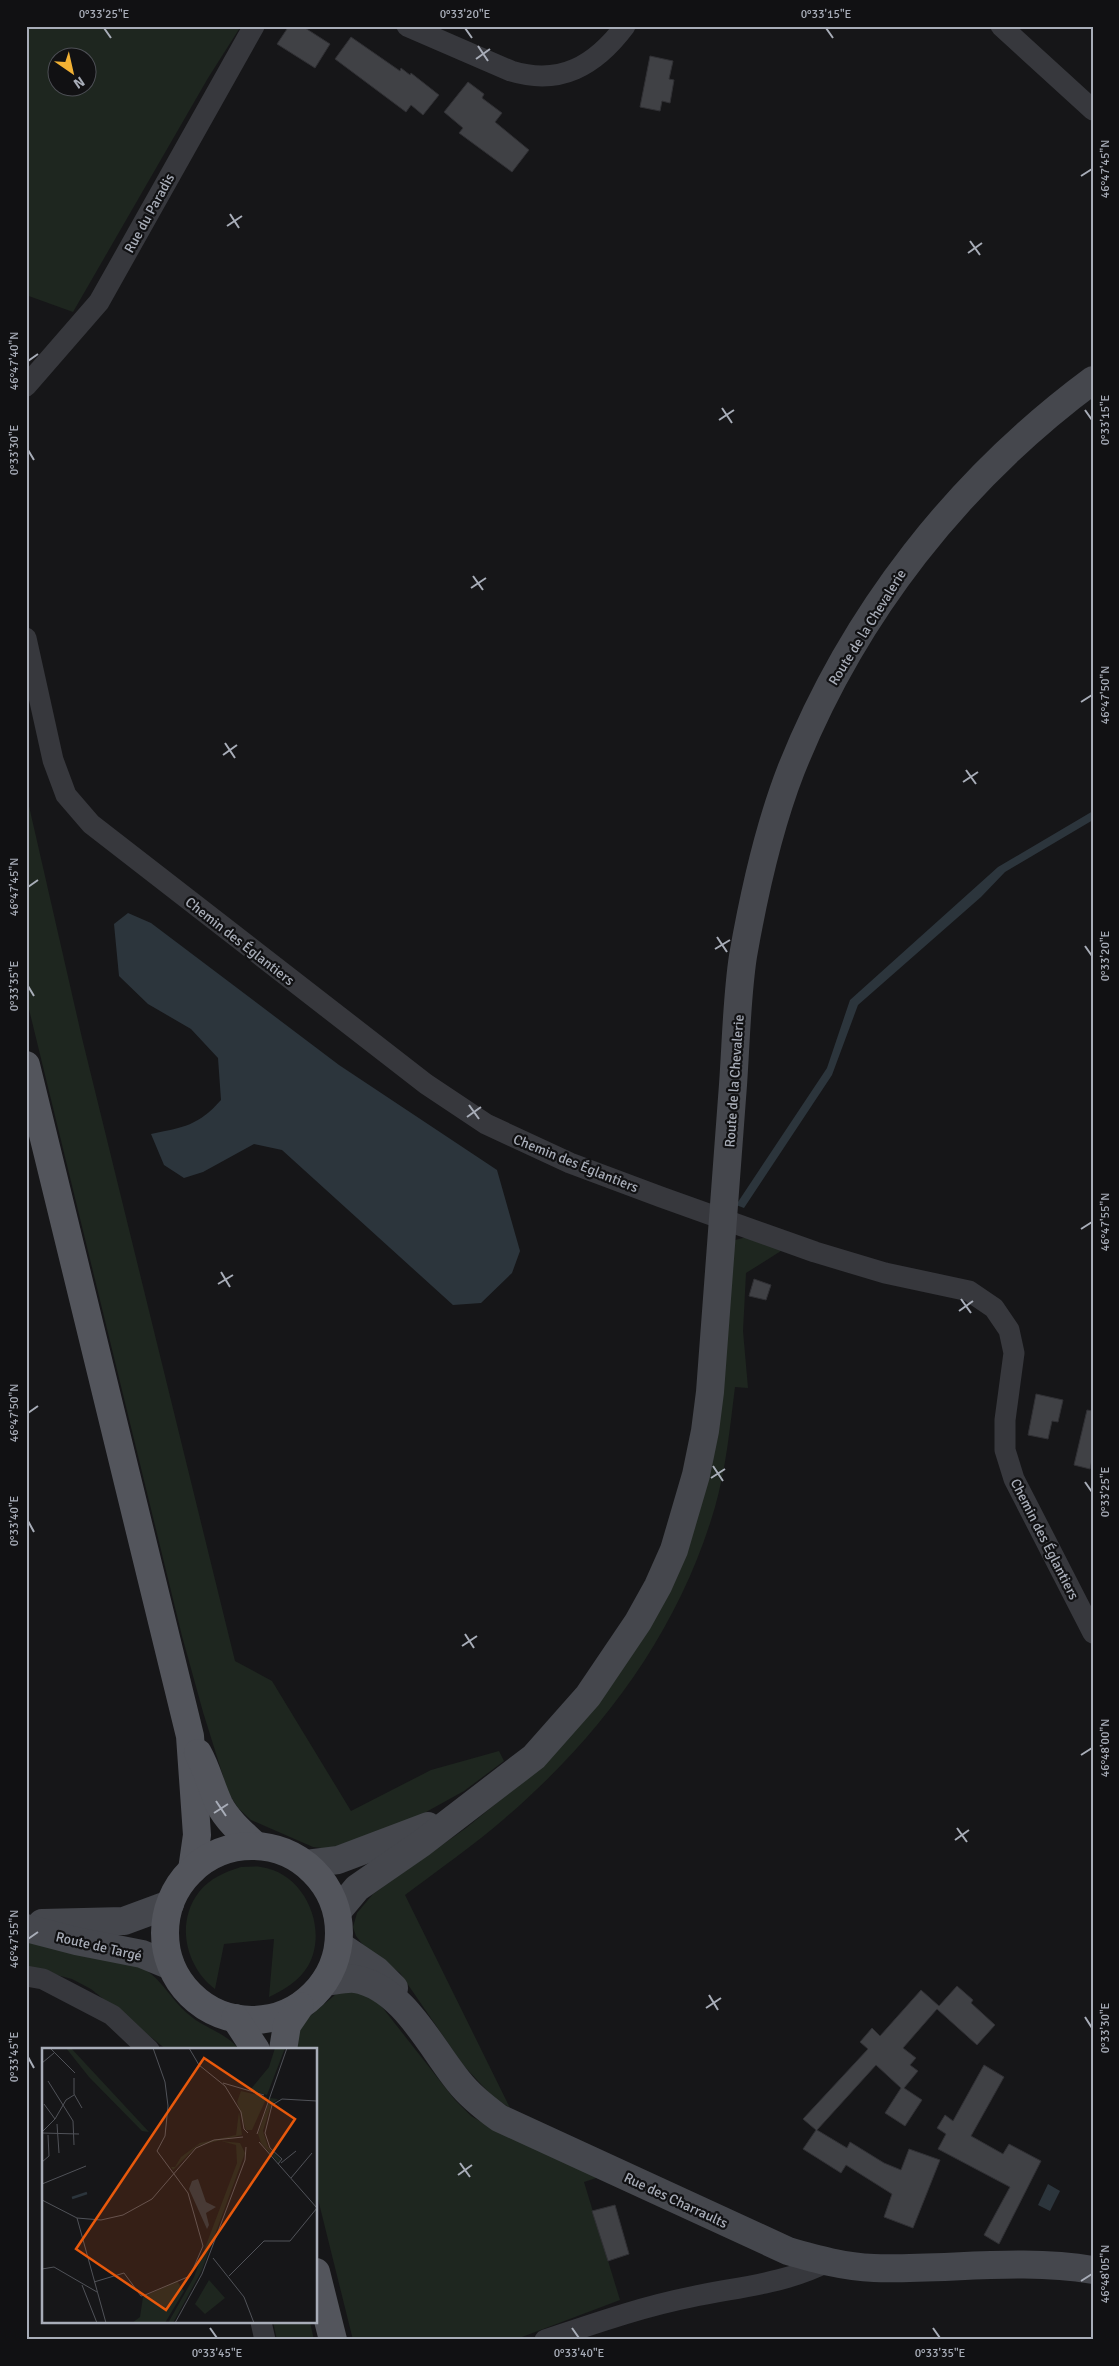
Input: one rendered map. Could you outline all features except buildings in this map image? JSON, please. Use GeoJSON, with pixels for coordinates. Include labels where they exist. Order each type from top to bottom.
{"type":"FeatureCollection","features":[{"type":"Feature","properties":{"kind":"main road"},"geometry":{"type":"LineString","coordinates":[[26,1065],[190,1736],[197,1835],[192,1870]]}},
{"type":"Feature","properties":{"kind":"main road"},"geometry":{"type":"LineString","coordinates":[[190,1736],[209,1773],[220,1805],[235,1826],[255,1846]]}},
{"type":"Feature","properties":{"kind":"main road"},"geometry":{"type":"LineString","coordinates":[[255,1846],[282,1851],[306,1864],[326,1886],[337,1912],[339,1945],[334,1964],[324,1982],[300,2006],[279,2016],[257,2020],[235,2018],[208,2008],[186,1990],[171,1966],[166,1946],[165,1925],[170,1904],[179,1885],[192,1870],[232,1848],[255,1846]]}},
{"type":"Feature","properties":{"kind":"main road"},"geometry":{"type":"LineString","coordinates":[[283,2048],[287,2025],[300,2006]]}},
{"type":"Feature","properties":{"kind":"main road"},"geometry":{"type":"LineString","coordinates":[[235,2018],[255,2048]]}},
{"type":"Feature","properties":{"kind":"main road"},"geometry":{"type":"LineString","coordinates":[[318,2280],[333,2340]]}},
{"type":"Feature","properties":{"kind":"street","name":"Rue du Paradis"},"geometry":{"type":"LineString","coordinates":[[26,386],[99,302],[254,26]]}},
{"type":"Feature","properties":{"kind":"street"},"geometry":{"type":"LineString","coordinates":[[407,26],[511,71],[527,76],[547,78],[567,73],[585,64],[603,51],[626,26]]}},
{"type":"Feature","properties":{"kind":"street"},"geometry":{"type":"LineString","coordinates":[[1001,26],[1093,110]]}},
{"type":"Feature","properties":{"kind":"street","name":"Route de la Chevalerie"},"geometry":{"type":"LineString","coordinates":[[337,1912],[357,1888],[422,1843],[534,1757],[588,1696],[638,1622],[670,1559],[686,1514],[706,1431],[743,960],[760,870],[790,772],[830,684],[856,639],[908,562],[936,527],[1002,455],[1034,426],[1093,380]]}},
{"type":"Feature","properties":{"kind":"street","name":"Chemin des Églantiers"},"geometry":{"type":"LineString","coordinates":[[26,638],[53,760],[66,795],[91,824],[426,1084],[486,1124],[570,1163],[824,1255],[885,1273],[969,1291],[994,1308],[1009,1330],[1014,1353],[1005,1420],[1005,1450],[1018,1487],[1093,1633]]}},
{"type":"Feature","properties":{"kind":"street","name":"Route de la Chevalerie"},"geometry":{"type":"LineString","coordinates":[[306,1864],[338,1860],[462,1812]]}},
{"type":"Feature","properties":{"kind":"street","name":"Route de Targé"},"geometry":{"type":"LineString","coordinates":[[26,1923],[124,1921],[170,1904]]}},
{"type":"Feature","properties":{"kind":"street","name":"Route de Targé"},"geometry":{"type":"LineString","coordinates":[[26,1928],[76,1941],[142,1954],[171,1966]]}},
{"type":"Feature","properties":{"kind":"street"},"geometry":{"type":"LineString","coordinates":[[339,1945],[376,1970],[396,1989],[414,2018]]}},
{"type":"Feature","properties":{"kind":"street"},"geometry":{"type":"LineString","coordinates":[[26,1976],[43,1979],[112,2015],[147,2048]]}},
{"type":"Feature","properties":{"kind":"street","name":"Rue des Charraults"},"geometry":{"type":"LineString","coordinates":[[324,1982],[354,1979],[378,1987],[414,2018],[459,2082],[478,2103],[499,2118],[748,2234],[788,2250],[827,2262],[874,2268],[1029,2264],[1093,2270]]}},
{"type":"Feature","properties":{"kind":"street"},"geometry":{"type":"LineString","coordinates":[[545,2340],[618,2316],[690,2297],[809,2272],[827,2262]]}},
{"type":"Feature","properties":{"kind":"street"},"geometry":{"type":"LineString","coordinates":[[261,2324],[265,2340]]}},
{"type":"Feature","properties":{"kind":"shaded area"},"geometry":{"type":"Polygon","coordinates":[[[26,26],[241,26],[208,78],[73,312],[26,295],[26,26]]]}},
{"type":"Feature","properties":{"kind":"shaded area"},"geometry":{"type":"Polygon","coordinates":[[[26,793],[82,1038],[235,1661],[272,1681],[351,1811],[431,1770],[499,1751],[504,1761],[464,1791],[417,1817],[329,1849],[313,1847],[251,1820],[238,1808],[228,1792],[203,1712],[182,1636],[26,997],[26,793]]]}},
{"type":"Feature","properties":{"kind":"shaded area"},"geometry":{"type":"Polygon","coordinates":[[[1093,811],[1093,820],[1005,872],[981,897],[858,1005],[832,1075],[744,1208],[736,1205],[827,1068],[850,1000],[998,867],[1093,811]]]}},
{"type":"Feature","properties":{"kind":"shaded area"},"geometry":{"type":"Polygon","coordinates":[[[128,913],[151,923],[339,1065],[497,1170],[520,1251],[512,1273],[481,1303],[453,1305],[282,1150],[254,1144],[203,1172],[184,1178],[164,1165],[151,1134],[190,1124],[213,1109],[221,1100],[218,1058],[191,1029],[148,1004],[119,976],[114,924],[128,913]]]}},
{"type":"Feature","properties":{"kind":"shaded area"},"geometry":{"type":"Polygon","coordinates":[[[747,1237],[784,1249],[746,1273],[743,1331],[748,1388],[735,1387],[719,1492],[700,1553],[681,1596],[633,1678],[573,1752],[540,1787],[504,1819],[405,1895],[510,2108],[493,2097],[463,2065],[400,1973],[363,1945],[356,1936],[353,1927],[357,1913],[373,1894],[466,1828],[525,1780],[657,1612],[735,1240],[747,1237]]]}},
{"type":"Feature","properties":{"kind":"shaded area"},"geometry":{"type":"Polygon","coordinates":[[[241,1867],[261,1867],[277,1871],[290,1880],[301,1891],[309,1905],[314,1920],[316,1936],[314,1951],[308,1966],[291,1985],[269,1997],[274,1939],[224,1944],[215,1989],[197,1969],[187,1944],[187,1917],[199,1892],[218,1876],[241,1867]]]}},
{"type":"Feature","properties":{"kind":"shaded area"},"geometry":{"type":"Polygon","coordinates":[[[26,1940],[138,1966],[153,1975],[194,2019],[228,2038],[238,2048],[165,2048],[91,1989],[72,1979],[26,1967],[26,1940]]]}},
{"type":"Feature","properties":{"kind":"shaded area"},"geometry":{"type":"Polygon","coordinates":[[[354,1989],[371,1996],[382,2007],[455,2100],[471,2116],[499,2132],[599,2177],[584,2182],[620,2300],[514,2340],[353,2340],[318,2199],[318,2048],[295,2048],[302,2023],[336,1994],[354,1989]]]}},
{"type":"Feature","properties":{"kind":"shaded area"},"geometry":{"type":"Polygon","coordinates":[[[1048,2184],[1060,2191],[1050,2211],[1038,2205],[1048,2184]]]}},
{"type":"Feature","properties":{"kind":"shaded area"},"geometry":{"type":"Polygon","coordinates":[[[273,2324],[310,2324],[314,2340],[277,2340],[273,2324]]]}}]}
